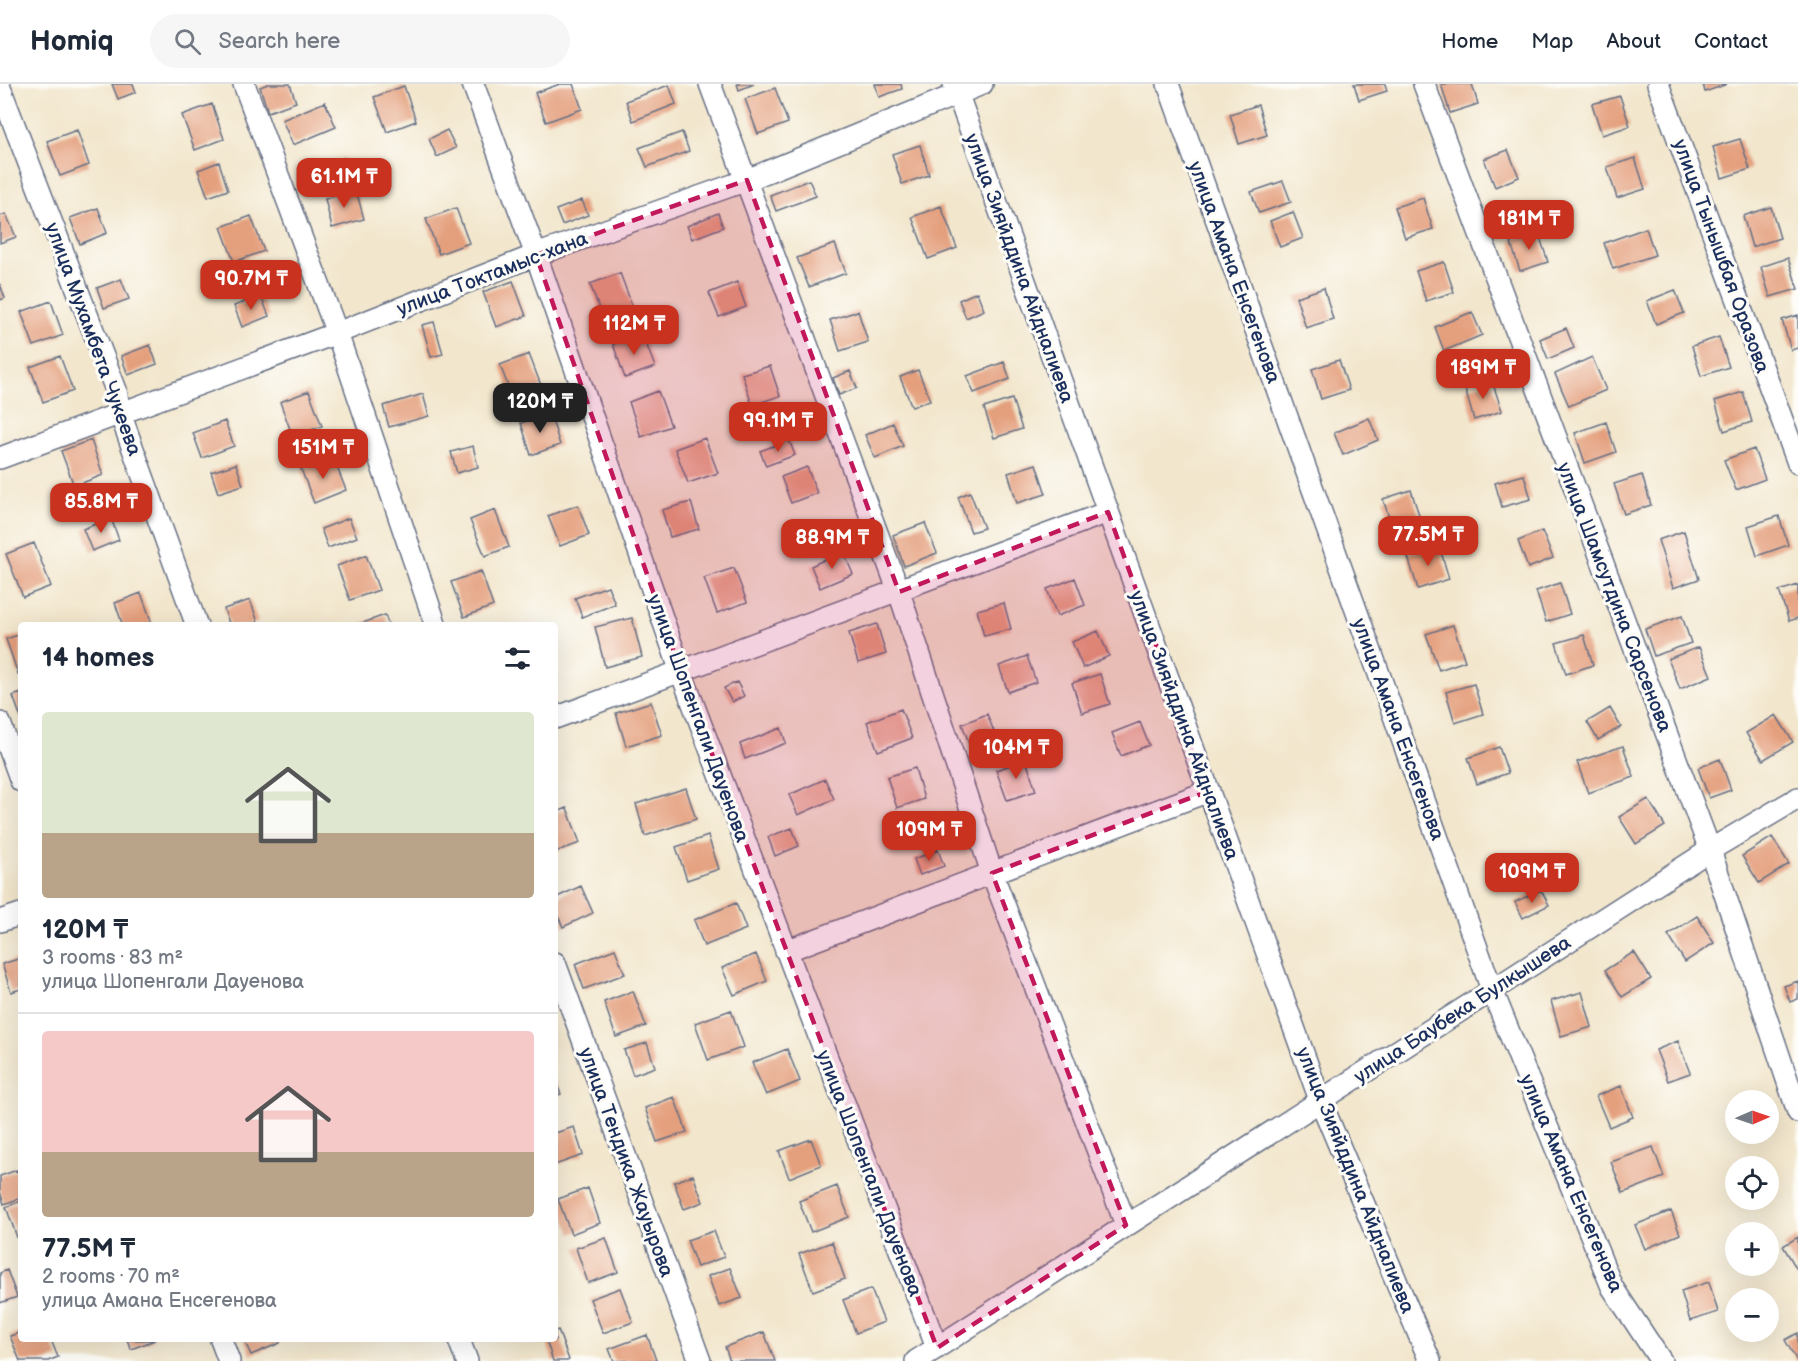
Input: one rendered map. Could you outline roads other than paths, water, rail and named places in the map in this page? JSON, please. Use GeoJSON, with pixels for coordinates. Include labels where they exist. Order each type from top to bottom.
{"type":"FeatureCollection","features":[{"type":"Feature","properties":{"kind":"street"},"geometry":{"type":"LineString","coordinates":[[244,84],[337,333],[434,622]]}},
{"type":"Feature","properties":{"kind":"street","name":"улица Шопенгали Дауенова"},"geometry":{"type":"LineString","coordinates":[[473,84],[536,255],[681,672],[937,1347]]}},
{"type":"Feature","properties":{"kind":"street"},"geometry":{"type":"LineString","coordinates":[[710,84],[898,592],[992,873],[1126,1225]]}},
{"type":"Feature","properties":{"kind":"street","name":"улица Токтамыс-хана"},"geometry":{"type":"LineString","coordinates":[[0,458],[337,333],[536,255],[747,180],[955,89],[982,84]]}},
{"type":"Feature","properties":{"kind":"street","name":"улица Амана Енсегенова"},"geometry":{"type":"LineString","coordinates":[[1168,84],[1492,990],[1612,1287],[1660,1361]]}},
{"type":"Feature","properties":{"kind":"street","name":"улица Шамсутдина Сарсенова"},"geometry":{"type":"LineString","coordinates":[[1424,84],[1710,850],[1798,1112]]}},
{"type":"Feature","properties":{"kind":"street","name":"улица Тынышбая Оразова"},"geometry":{"type":"LineString","coordinates":[[1658,84],[1798,463]]}},
{"type":"Feature","properties":{"kind":"street","name":"улица Мухамбета Чукеева"},"geometry":{"type":"LineString","coordinates":[[0,88],[116,390],[120,413],[196,622]]}},
{"type":"Feature","properties":{"kind":"street","name":"улица Зияйддина Айдналиева"},"geometry":{"type":"LineString","coordinates":[[955,89],[1320,1100],[1430,1361]]}},
{"type":"Feature","properties":{"kind":"street"},"geometry":{"type":"LineString","coordinates":[[558,717],[1108,512]]}},
{"type":"Feature","properties":{"kind":"street"},"geometry":{"type":"LineString","coordinates":[[0,723],[18,773]]}},
{"type":"Feature","properties":{"kind":"street"},"geometry":{"type":"LineString","coordinates":[[786,951],[1209,791]]}},
{"type":"Feature","properties":{"kind":"street","name":"улица Баубека Булкышева"},"geometry":{"type":"LineString","coordinates":[[916,1361],[1710,850],[1798,798]]}},
{"type":"Feature","properties":{"kind":"street"},"geometry":{"type":"LineString","coordinates":[[0,921],[18,915]]}},
{"type":"Feature","properties":{"kind":"street","name":"улица Тендика Жауырова"},"geometry":{"type":"LineString","coordinates":[[558,971],[700,1361]]}},
{"type":"Feature","properties":{"kind":"street"},"geometry":{"type":"LineString","coordinates":[[222,1342],[229,1361]]}},
{"type":"Feature","properties":{"kind":"street"},"geometry":{"type":"LineString","coordinates":[[460,1342],[467,1361]]}}]}
